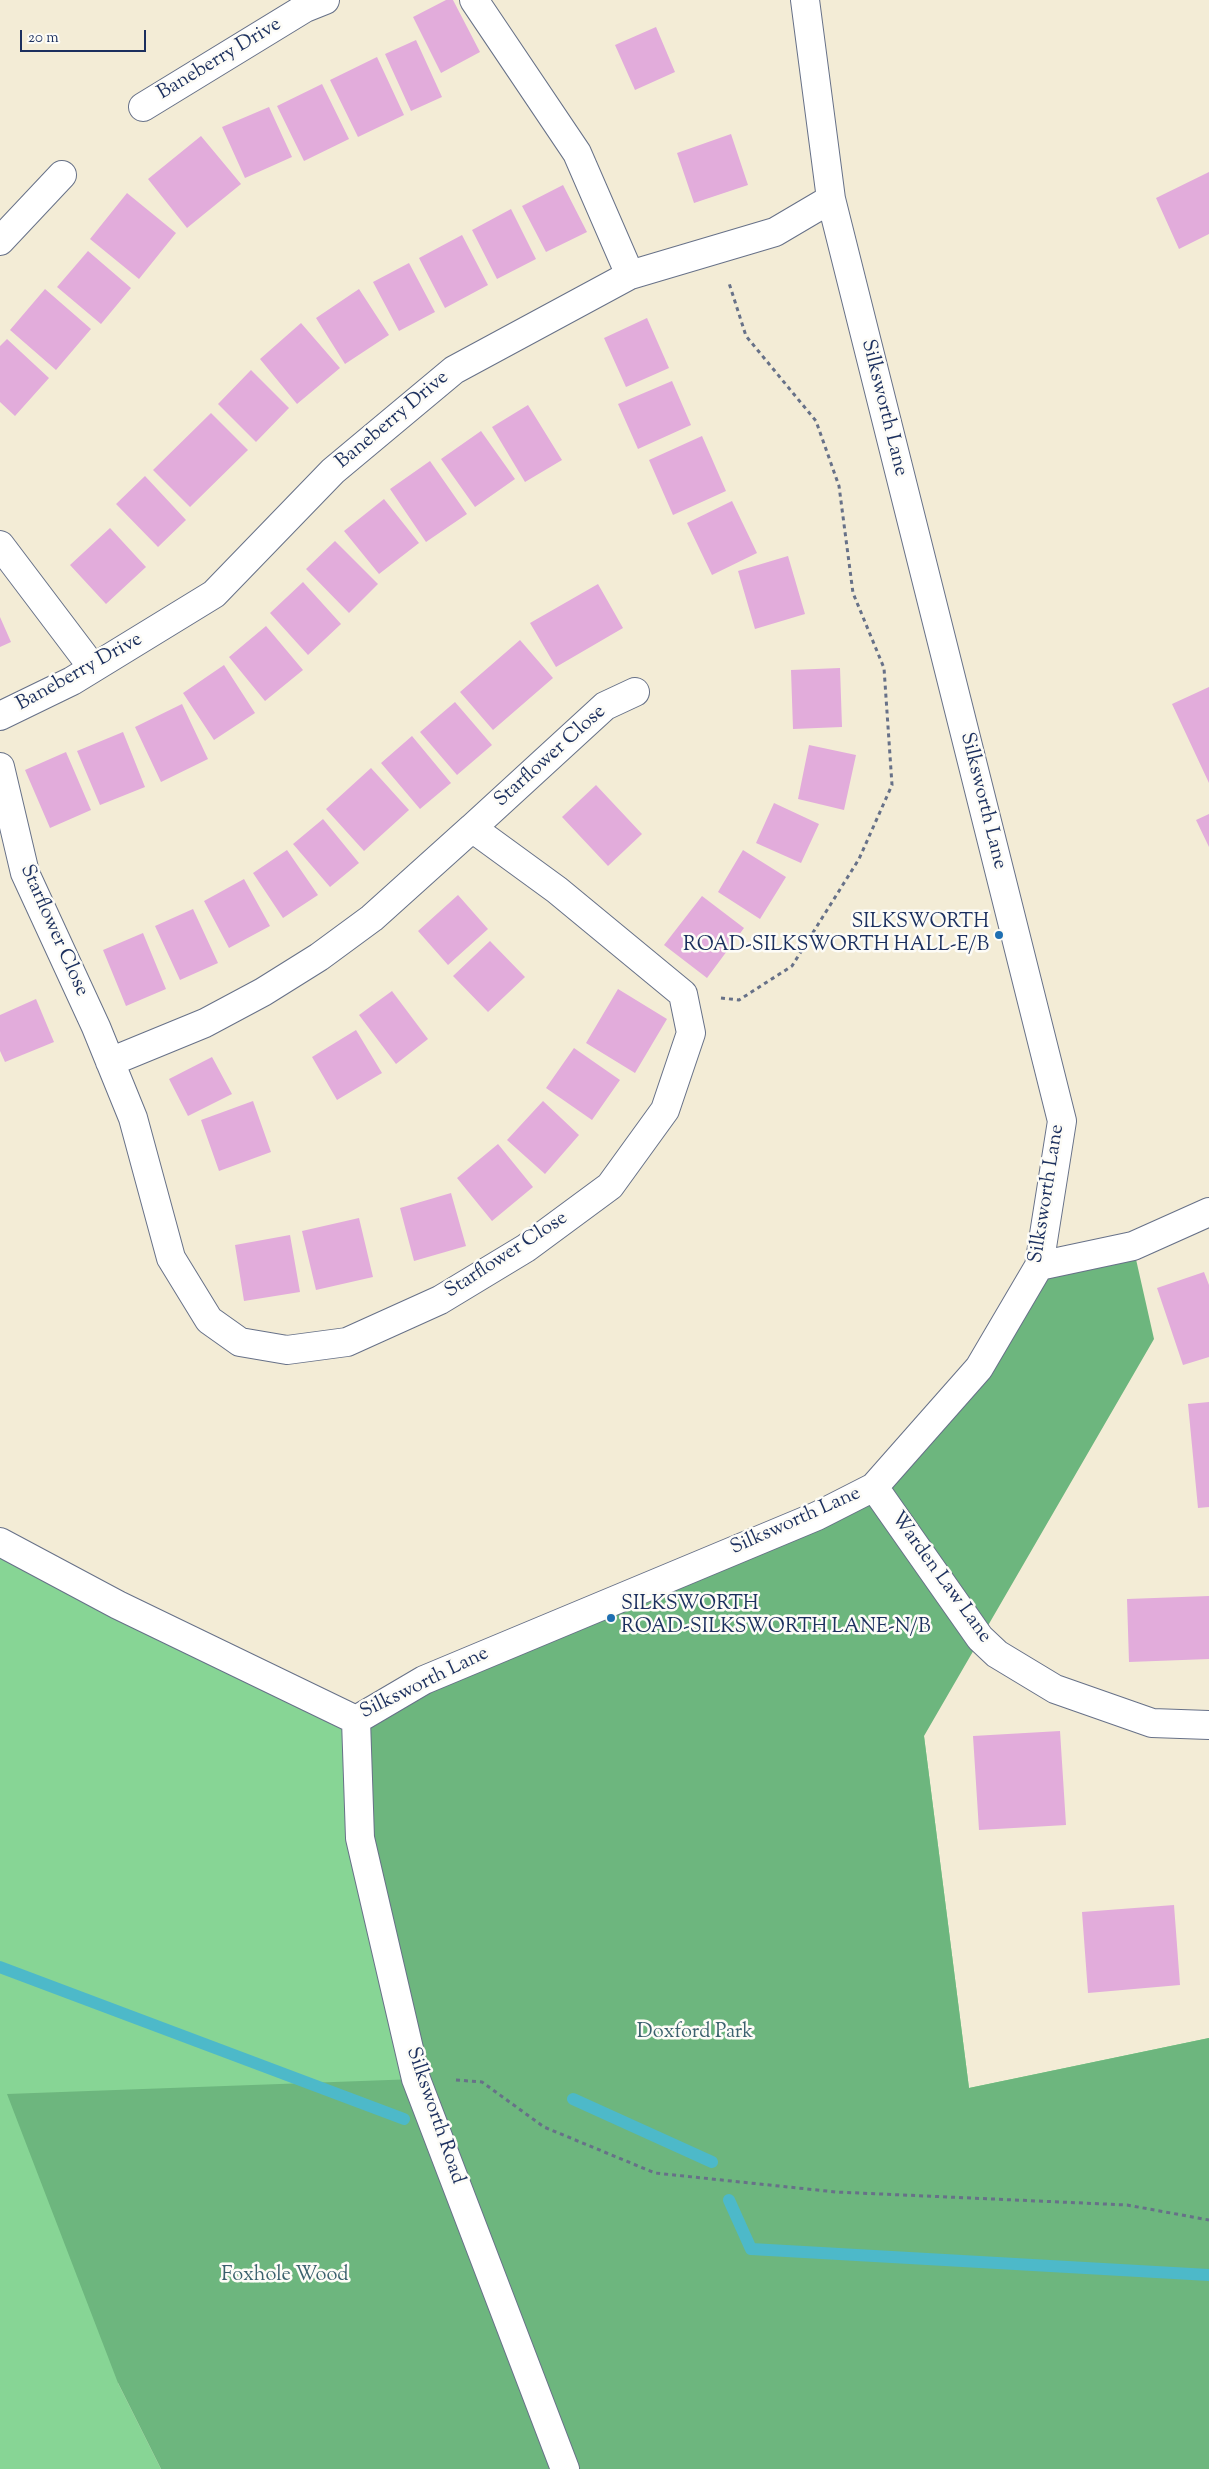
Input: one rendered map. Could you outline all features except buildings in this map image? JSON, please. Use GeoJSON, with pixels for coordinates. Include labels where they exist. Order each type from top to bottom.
{"type":"FeatureCollection","features":[{"type":"Feature","properties":{"kind":"street","name":"Baneberry Drive"},"geometry":{"type":"LineString","coordinates":[[143,107],[305,8],[325,0]]}},
{"type":"Feature","properties":{"kind":"street"},"geometry":{"type":"LineString","coordinates":[[474,0],[577,153],[630,275]]}},
{"type":"Feature","properties":{"kind":"street","name":"Silksworth Lane"},"geometry":{"type":"LineString","coordinates":[[0,1542],[118,1604],[356,1720],[424,1680],[817,1516],[874,1487],[979,1368],[1039,1266],[1062,1121],[831,199],[805,0]]}},
{"type":"Feature","properties":{"kind":"street"},"geometry":{"type":"LineString","coordinates":[[0,241],[62,175]]}},
{"type":"Feature","properties":{"kind":"street","name":"Baneberry Drive"},"geometry":{"type":"LineString","coordinates":[[0,716],[94,668],[214,594],[333,471],[454,370],[630,275],[776,232],[831,199]]}},
{"type":"Feature","properties":{"kind":"street"},"geometry":{"type":"LineString","coordinates":[[0,545],[94,668]]}},
{"type":"Feature","properties":{"kind":"street","name":"Starflower Close"},"geometry":{"type":"LineString","coordinates":[[110,1062],[205,1023],[263,992],[319,958],[372,918],[605,706],[635,692]]}},
{"type":"Feature","properties":{"kind":"street","name":"Starflower Close"},"geometry":{"type":"LineString","coordinates":[[0,767],[25,873],[110,1062],[133,1118],[171,1258],[209,1320],[240,1342],[287,1350],[347,1342],[440,1300],[526,1248],[610,1186],[666,1110],[691,1033],[683,994]]}},
{"type":"Feature","properties":{"kind":"street"},"geometry":{"type":"LineString","coordinates":[[472,828],[557,890],[683,994]]}},
{"type":"Feature","properties":{"kind":"street"},"geometry":{"type":"LineString","coordinates":[[1039,1266],[1133,1246],[1209,1212]]}},
{"type":"Feature","properties":{"kind":"street","name":"Warden Law Lane"},"geometry":{"type":"LineString","coordinates":[[874,1487],[980,1638],[997,1654],[1055,1690],[1152,1723],[1209,1725]]}},
{"type":"Feature","properties":{"kind":"street","name":"Silksworth Road"},"geometry":{"type":"LineString","coordinates":[[356,1720],[360,1838],[416,2079],[565,2469]]}},
{"type":"Feature","properties":{"kind":"path"},"geometry":{"type":"LineString","coordinates":[[683,994],[739,1000],[792,966],[859,859],[892,785],[884,668],[853,592],[839,486],[816,421],[746,336],[717,249]]}},
{"type":"Feature","properties":{"kind":"path"},"geometry":{"type":"LineString","coordinates":[[416,2079],[482,2082],[544,2126],[655,2173],[836,2192],[1127,2205],[1209,2220]]}},
{"type":"Feature","properties":{"kind":"green space"},"geometry":{"type":"Polygon","coordinates":[[[1133,1246],[1154,1339],[924,1736],[969,2088],[1209,2038],[1209,2469],[161,2469],[118,2383],[7,2094],[416,2079],[386,1950],[356,1720],[874,1487],[1039,1266],[1133,1246]]]}},
{"type":"Feature","properties":{"kind":"green space","name":"Doxford Park"},"geometry":{"type":"Polygon","coordinates":[[[0,1542],[356,1720],[924,1736],[969,2088],[1209,2038],[1209,2469],[416,2079],[118,2383],[161,2469],[0,2469],[0,1542]]]}},
{"type":"Feature","properties":{"kind":"waterway"},"geometry":{"type":"LineString","coordinates":[[0,1967],[404,2119]]}},
{"type":"Feature","properties":{"kind":"waterway"},"geometry":{"type":"LineString","coordinates":[[573,2099],[712,2162]]}},
{"type":"Feature","properties":{"kind":"waterway"},"geometry":{"type":"LineString","coordinates":[[729,2200],[751,2249],[1209,2275]]}},
{"type":"Feature","properties":{"kind":"place","name":"SILKSWORTH ROAD-SILKSWORTH HALL-E/B"},"geometry":{"type":"Point","coordinates":[999,935]}},
{"type":"Feature","properties":{"kind":"place","name":"SILKSWORTH ROAD-SILKSWORTH LANE-N/B"},"geometry":{"type":"Point","coordinates":[611,1618]}},
{"type":"Feature","properties":{"kind":"park label","name":"Foxhole Wood"},"geometry":{"type":"Point","coordinates":[285,2277]}}]}
